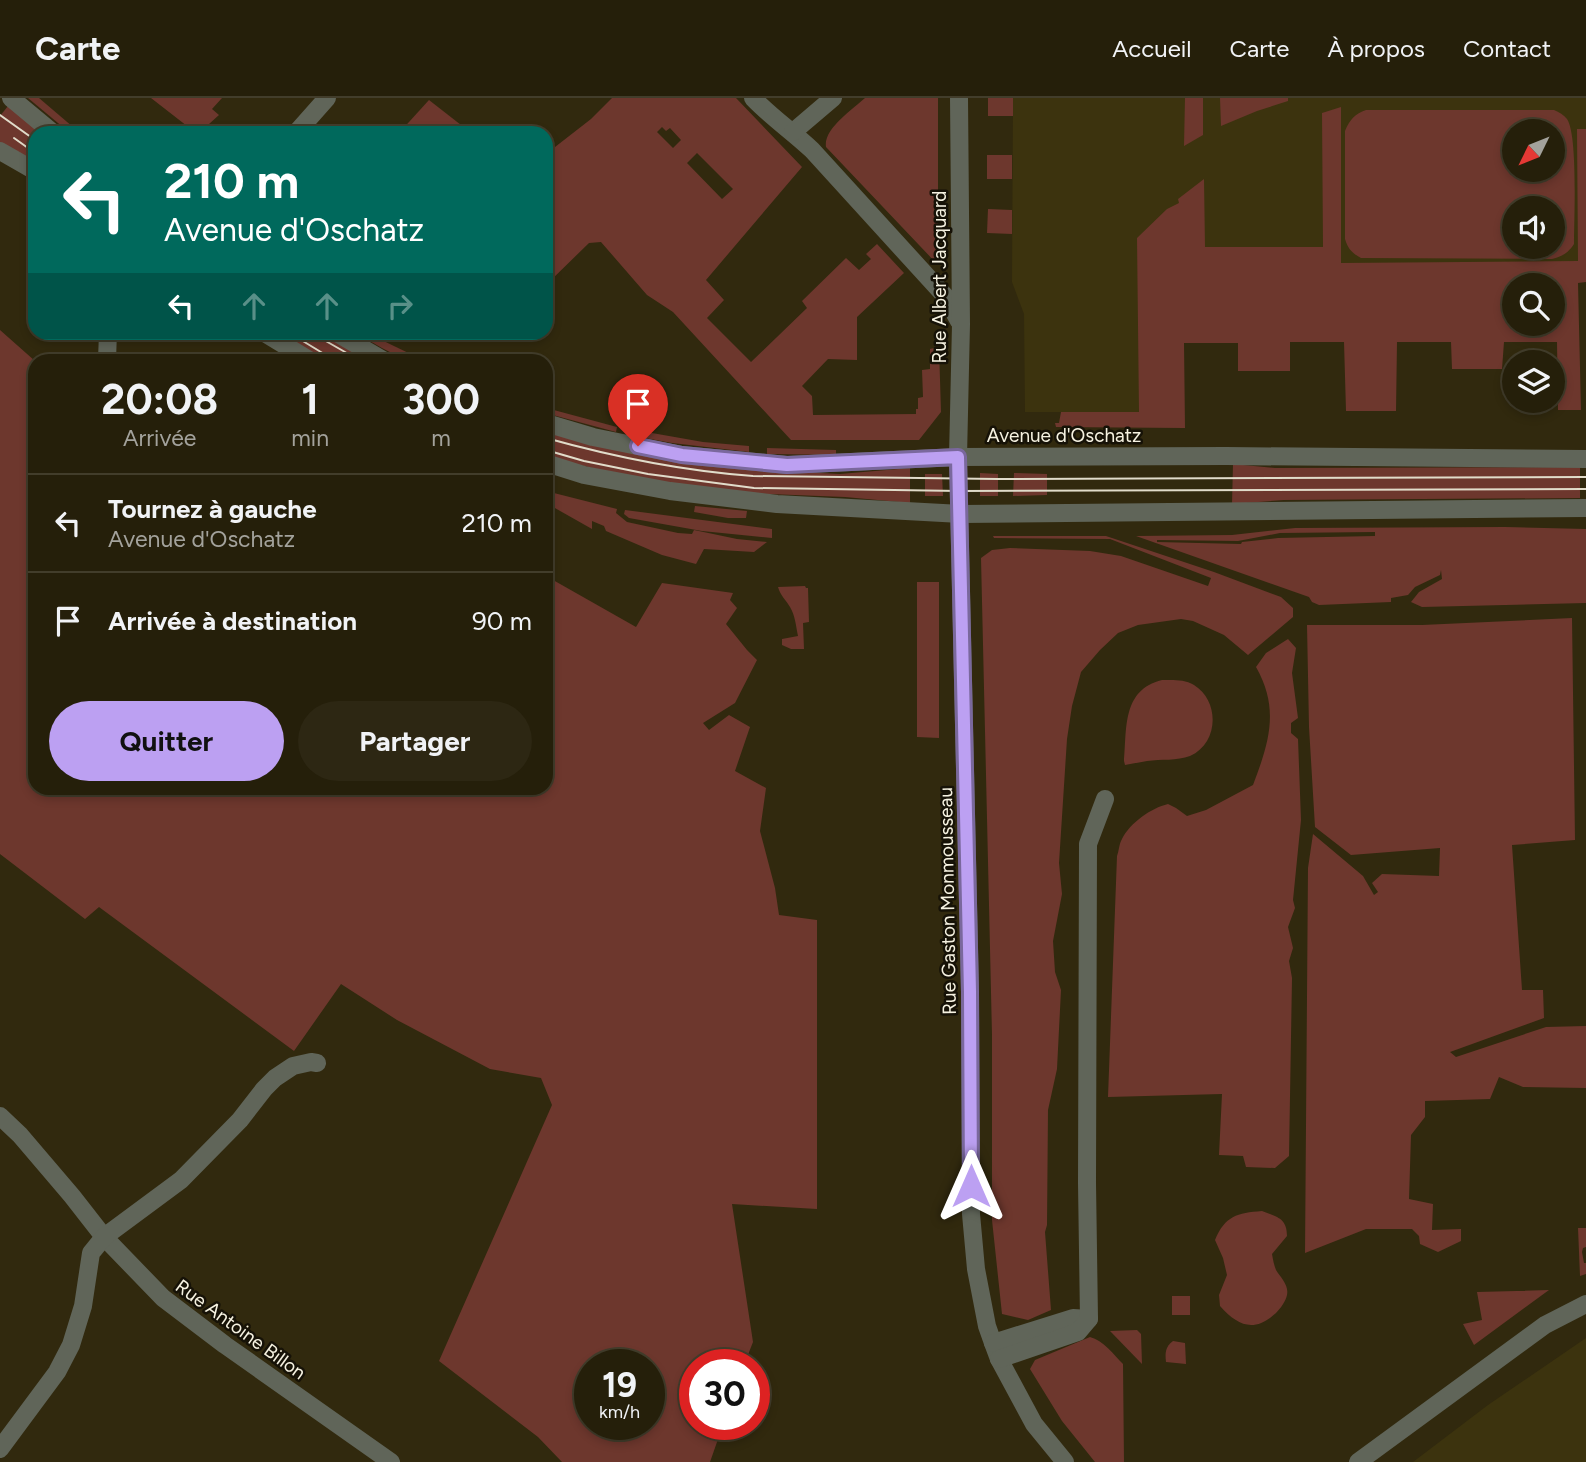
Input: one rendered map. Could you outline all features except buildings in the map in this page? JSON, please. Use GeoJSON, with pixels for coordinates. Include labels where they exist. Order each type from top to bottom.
{"type":"FeatureCollection","features":[{"type":"Feature","properties":{"kind":"street"},"geometry":{"type":"LineString","coordinates":[[12,98],[45,126]]}},
{"type":"Feature","properties":{"kind":"street"},"geometry":{"type":"LineString","coordinates":[[302,126],[327,98]]}},
{"type":"Feature","properties":{"kind":"street"},"geometry":{"type":"LineString","coordinates":[[753,98],[812,150],[946,296],[961,324]]}},
{"type":"Feature","properties":{"kind":"street"},"geometry":{"type":"LineString","coordinates":[[793,132],[833,98]]}},
{"type":"Feature","properties":{"kind":"street","name":"Rue Albert Jacquard"},"geometry":{"type":"LineString","coordinates":[[958,457],[961,324],[959,98]]}},
{"type":"Feature","properties":{"kind":"street"},"geometry":{"type":"LineString","coordinates":[[0,151],[28,167]]}},
{"type":"Feature","properties":{"kind":"street"},"geometry":{"type":"LineString","coordinates":[[276,340],[299,354]]}},
{"type":"Feature","properties":{"kind":"street"},"geometry":{"type":"LineString","coordinates":[[349,340],[373,354]]}},
{"type":"Feature","properties":{"kind":"street","name":"Avenue d'Oschatz"},"geometry":{"type":"LineString","coordinates":[[553,425],[593,438],[682,455],[787,465],[958,457],[1586,459]]}},
{"type":"Feature","properties":{"kind":"street","name":"Rue Gaston Monmousseau"},"geometry":{"type":"LineString","coordinates":[[958,457],[970,992],[971,1214],[976,1269],[987,1326],[996,1351],[1034,1424],[1065,1462]]}},
{"type":"Feature","properties":{"kind":"street"},"geometry":{"type":"LineString","coordinates":[[553,465],[584,475],[670,491],[777,504],[961,514],[1586,508]]}},
{"type":"Feature","properties":{"kind":"street"},"geometry":{"type":"LineString","coordinates":[[996,1351],[1073,1318],[1089,1319],[1088,844],[1105,799]]}},
{"type":"Feature","properties":{"kind":"street"},"geometry":{"type":"LineString","coordinates":[[0,1449],[57,1372],[71,1345],[83,1306],[91,1253],[104,1237],[181,1181],[275,1079],[293,1066],[317,1063]]}},
{"type":"Feature","properties":{"kind":"street","name":"Rue Antoine Billon"},"geometry":{"type":"LineString","coordinates":[[0,1116],[20,1135],[104,1237],[163,1298],[391,1462]]}},
{"type":"Feature","properties":{"kind":"street"},"geometry":{"type":"LineString","coordinates":[[1358,1462],[1545,1325],[1586,1304]]}},
{"type":"Feature","properties":{"kind":"shaded area"},"geometry":{"type":"Polygon","coordinates":[[[28,98],[39,98],[72,126],[62,126],[28,98]]]}},
{"type":"Feature","properties":{"kind":"shaded area"},"geometry":{"type":"Polygon","coordinates":[[[151,98],[222,98],[212,109],[219,115],[207,126],[187,126],[151,98]]]}},
{"type":"Feature","properties":{"kind":"shaded area"},"geometry":{"type":"Polygon","coordinates":[[[612,98],[736,98],[802,167],[706,280],[724,300],[707,318],[751,362],[807,308],[802,301],[846,258],[859,270],[871,259],[866,254],[877,244],[904,273],[857,317],[857,360],[828,359],[802,386],[812,396],[813,415],[916,414],[918,398],[923,397],[922,370],[930,369],[930,349],[939,347],[941,412],[919,440],[791,440],[673,312],[647,295],[601,242],[589,243],[553,278],[553,149],[591,119],[612,98]],[[662,127],[657,132],[673,148],[681,140],[670,128],[666,131],[662,127]],[[697,153],[687,163],[722,199],[733,189],[697,153]]]}},
{"type":"Feature","properties":{"kind":"shaded area"},"geometry":{"type":"Polygon","coordinates":[[[865,98],[938,98],[938,265],[826,147],[826,140],[834,126],[865,98]]]}},
{"type":"Feature","properties":{"kind":"shaded area"},"geometry":{"type":"Polygon","coordinates":[[[988,98],[1013,98],[1013,116],[988,116],[988,98]]]}},
{"type":"Feature","properties":{"kind":"shaded area"},"geometry":{"type":"Polygon","coordinates":[[[1013,98],[1586,98],[1586,282],[1565,282],[1565,273],[1502,273],[1502,282],[1163,284],[1165,412],[1025,412],[1024,314],[1012,282],[1013,98]]]}},
{"type":"Feature","properties":{"kind":"shaded area"},"geometry":{"type":"Polygon","coordinates":[[[1185,98],[1203,98],[1203,135],[1184,146],[1185,98]]]}},
{"type":"Feature","properties":{"kind":"shaded area"},"geometry":{"type":"Polygon","coordinates":[[[1220,98],[1288,98],[1288,101],[1221,126],[1220,98]]]}},
{"type":"Feature","properties":{"kind":"shaded area"},"geometry":{"type":"Polygon","coordinates":[[[429,100],[461,125],[460,126],[405,126],[429,100]]]}},
{"type":"Feature","properties":{"kind":"shaded area"},"geometry":{"type":"Polygon","coordinates":[[[8,106],[32,126],[28,126],[28,160],[0,143],[0,116],[8,106]]]}},
{"type":"Feature","properties":{"kind":"shaded area"},"geometry":{"type":"Polygon","coordinates":[[[1341,107],[1341,263],[1578,261],[1577,129],[1586,129],[1586,282],[1578,283],[1581,410],[1565,410],[1565,350],[1557,350],[1557,342],[1504,342],[1502,369],[1452,369],[1451,342],[1397,342],[1396,411],[1346,411],[1344,342],[1290,342],[1290,371],[1238,371],[1238,343],[1184,343],[1185,428],[1056,427],[1055,423],[1059,423],[1061,412],[1139,412],[1137,238],[1167,209],[1179,203],[1178,199],[1204,179],[1205,247],[1323,247],[1322,113],[1341,107]]]}},
{"type":"Feature","properties":{"kind":"shaded area"},"geometry":{"type":"Polygon","coordinates":[[[1366,110],[1554,110],[1567,119],[1573,142],[1574,244],[1565,254],[1565,196],[1502,196],[1502,259],[1361,258],[1349,248],[1345,239],[1345,131],[1353,118],[1366,110]]]}},
{"type":"Feature","properties":{"kind":"shaded area"},"geometry":{"type":"Polygon","coordinates":[[[987,155],[1012,155],[1012,179],[987,179],[987,155]]]}},
{"type":"Feature","properties":{"kind":"shaded area"},"geometry":{"type":"Polygon","coordinates":[[[988,209],[1012,210],[1012,234],[987,233],[988,209]]]}},
{"type":"Feature","properties":{"kind":"shaded area"},"geometry":{"type":"Polygon","coordinates":[[[0,330],[28,355],[28,795],[553,795],[553,580],[636,627],[662,583],[733,593],[730,600],[737,608],[726,624],[757,660],[735,703],[703,723],[709,730],[729,715],[750,727],[735,771],[766,788],[760,831],[779,915],[817,920],[817,1209],[732,1204],[753,1342],[750,1349],[679,1349],[679,1440],[718,1440],[710,1462],[562,1462],[538,1437],[439,1361],[552,1105],[541,1078],[490,1069],[397,1020],[341,984],[294,1051],[99,907],[85,919],[0,854],[0,330]]]}},
{"type":"Feature","properties":{"kind":"shaded area"},"geometry":{"type":"Polygon","coordinates":[[[287,340],[332,340],[359,354],[310,354],[287,340]]]}},
{"type":"Feature","properties":{"kind":"shaded area"},"geometry":{"type":"Polygon","coordinates":[[[368,340],[382,340],[411,354],[392,353],[368,340]]]}},
{"type":"Feature","properties":{"kind":"shaded area"},"geometry":{"type":"Polygon","coordinates":[[[553,410],[617,427],[616,432],[553,415],[553,410]]]}},
{"type":"Feature","properties":{"kind":"shaded area"},"geometry":{"type":"Polygon","coordinates":[[[635,430],[703,442],[749,446],[749,452],[634,436],[635,430]]]}},
{"type":"Feature","properties":{"kind":"shaded area"},"geometry":{"type":"Polygon","coordinates":[[[553,434],[688,464],[840,474],[910,468],[910,503],[845,497],[743,493],[639,479],[553,459],[553,434]]]}},
{"type":"Feature","properties":{"kind":"shaded area"},"geometry":{"type":"Polygon","coordinates":[[[767,448],[836,450],[836,455],[767,454],[767,448]]]}},
{"type":"Feature","properties":{"kind":"shaded area"},"geometry":{"type":"Polygon","coordinates":[[[1233,464],[1275,468],[1580,467],[1580,498],[1284,500],[1232,504],[1233,464]]]}},
{"type":"Feature","properties":{"kind":"shaded area"},"geometry":{"type":"Polygon","coordinates":[[[980,473],[998,474],[998,496],[980,496],[980,473]]]}},
{"type":"Feature","properties":{"kind":"shaded area"},"geometry":{"type":"Polygon","coordinates":[[[1014,473],[1047,474],[1047,495],[1013,496],[1014,473]]]}},
{"type":"Feature","properties":{"kind":"shaded area"},"geometry":{"type":"Polygon","coordinates":[[[925,474],[942,474],[943,496],[925,496],[925,474]]]}},
{"type":"Feature","properties":{"kind":"shaded area"},"geometry":{"type":"Polygon","coordinates":[[[553,493],[617,509],[616,513],[627,522],[678,533],[692,534],[694,530],[767,542],[754,552],[704,549],[696,564],[662,555],[606,531],[604,526],[592,521],[592,529],[553,507],[553,493]]]}},
{"type":"Feature","properties":{"kind":"shaded area"},"geometry":{"type":"Polygon","coordinates":[[[695,506],[747,511],[746,518],[694,512],[695,506]]]}},
{"type":"Feature","properties":{"kind":"shaded area"},"geometry":{"type":"Polygon","coordinates":[[[625,510],[772,529],[772,538],[702,531],[629,518],[624,514],[625,510]]]}},
{"type":"Feature","properties":{"kind":"shaded area"},"geometry":{"type":"Polygon","coordinates":[[[1295,528],[1586,529],[1586,603],[1422,607],[1411,602],[1419,592],[1442,579],[1441,570],[1440,575],[1415,587],[1408,595],[1391,598],[1391,602],[1319,605],[1309,597],[1136,536],[1232,535],[1295,528]],[[1375,532],[1280,533],[1238,541],[1157,542],[1241,544],[1278,538],[1375,536],[1375,532]]]}},
{"type":"Feature","properties":{"kind":"shaded area"},"geometry":{"type":"Polygon","coordinates":[[[993,536],[1106,536],[1281,597],[1293,608],[1293,617],[1248,655],[1224,635],[1193,621],[1181,619],[1138,625],[1118,633],[1081,672],[1067,739],[1059,863],[1062,894],[1053,941],[1055,972],[1061,990],[1057,1069],[1048,1110],[1045,1232],[1051,1310],[1028,1320],[1002,1314],[992,1220],[992,1035],[981,558],[992,550],[1010,548],[1090,551],[1121,556],[1208,586],[1211,578],[1110,539],[993,536]]]}},
{"type":"Feature","properties":{"kind":"shaded area"},"geometry":{"type":"Polygon","coordinates":[[[917,582],[939,582],[939,738],[917,737],[917,582]]]}},
{"type":"Feature","properties":{"kind":"shaded area"},"geometry":{"type":"Polygon","coordinates":[[[778,587],[808,588],[809,622],[803,623],[804,649],[791,649],[782,645],[782,639],[798,636],[795,621],[792,610],[778,587]]]}},
{"type":"Feature","properties":{"kind":"shaded area"},"geometry":{"type":"Polygon","coordinates":[[[1572,618],[1575,840],[1512,845],[1522,990],[1543,990],[1544,1018],[1450,1052],[1456,1057],[1546,1027],[1586,1026],[1586,1088],[1523,1087],[1499,1077],[1490,1099],[1425,1101],[1425,1117],[1411,1135],[1409,1199],[1433,1204],[1432,1230],[1461,1229],[1461,1241],[1438,1252],[1420,1244],[1419,1236],[1412,1229],[1366,1229],[1305,1253],[1308,868],[1313,834],[1363,876],[1374,895],[1378,892],[1372,883],[1382,874],[1439,876],[1440,848],[1351,855],[1315,827],[1307,625],[1422,625],[1572,618]]]}},
{"type":"Feature","properties":{"kind":"shaded area"},"geometry":{"type":"Polygon","coordinates":[[[1288,639],[1296,648],[1292,673],[1298,718],[1291,723],[1291,733],[1298,739],[1301,820],[1293,900],[1295,908],[1288,927],[1293,948],[1289,961],[1292,978],[1289,1156],[1275,1168],[1246,1167],[1243,1156],[1219,1155],[1222,1094],[1108,1097],[1117,856],[1126,833],[1142,817],[1155,809],[1168,804],[1187,816],[1206,810],[1253,785],[1264,755],[1270,726],[1268,697],[1256,667],[1266,653],[1288,639]]]}},
{"type":"Feature","properties":{"kind":"shaded area"},"geometry":{"type":"Polygon","coordinates":[[[1162,680],[1186,682],[1202,692],[1212,711],[1213,722],[1207,742],[1200,750],[1180,759],[1125,765],[1127,724],[1133,701],[1149,685],[1162,680]]]}},
{"type":"Feature","properties":{"kind":"shaded area"},"geometry":{"type":"Polygon","coordinates":[[[1262,1211],[1280,1219],[1287,1230],[1287,1236],[1272,1254],[1276,1270],[1286,1285],[1287,1295],[1276,1313],[1253,1325],[1233,1318],[1220,1306],[1219,1295],[1227,1275],[1215,1240],[1223,1226],[1233,1217],[1262,1211]]]}},
{"type":"Feature","properties":{"kind":"shaded area"},"geometry":{"type":"Polygon","coordinates":[[[1578,1228],[1586,1228],[1586,1247],[1582,1252],[1586,1274],[1580,1276],[1578,1228]]]}},
{"type":"Feature","properties":{"kind":"shaded area"},"geometry":{"type":"Polygon","coordinates":[[[1549,1290],[1474,1345],[1463,1324],[1482,1320],[1477,1292],[1549,1290]]]}},
{"type":"Feature","properties":{"kind":"shaded area"},"geometry":{"type":"Polygon","coordinates":[[[1172,1296],[1190,1296],[1190,1315],[1172,1315],[1172,1296]]]}},
{"type":"Feature","properties":{"kind":"shaded area"},"geometry":{"type":"Polygon","coordinates":[[[1137,1330],[1141,1334],[1142,1364],[1110,1331],[1137,1330]]]}},
{"type":"Feature","properties":{"kind":"shaded area"},"geometry":{"type":"Polygon","coordinates":[[[1090,1337],[1104,1344],[1123,1364],[1124,1462],[1095,1462],[1062,1421],[1030,1369],[1035,1360],[1090,1337]]]}},
{"type":"Feature","properties":{"kind":"shaded area"},"geometry":{"type":"Polygon","coordinates":[[[1586,1338],[1586,1462],[1413,1462],[1488,1405],[1586,1338]]]}},
{"type":"Feature","properties":{"kind":"shaded area"},"geometry":{"type":"Polygon","coordinates":[[[1173,1341],[1185,1343],[1186,1364],[1166,1362],[1166,1350],[1173,1341]]]}},
{"type":"Feature","properties":{"kind":"tram line"},"geometry":{"type":"LineString","coordinates":[[0,115],[28,135]]}},
{"type":"Feature","properties":{"kind":"tram line"},"geometry":{"type":"LineString","coordinates":[[14,138],[28,148]]}},
{"type":"Feature","properties":{"kind":"tram line"},"geometry":{"type":"LineString","coordinates":[[301,340],[324,354]]}},
{"type":"Feature","properties":{"kind":"tram line"},"geometry":{"type":"LineString","coordinates":[[324,340],[348,354]]}},
{"type":"Feature","properties":{"kind":"tram line"},"geometry":{"type":"LineString","coordinates":[[553,440],[649,462],[753,476],[998,479],[1586,477]]}},
{"type":"Feature","properties":{"kind":"tram line"},"geometry":{"type":"LineString","coordinates":[[553,452],[648,474],[754,488],[960,491],[1586,489]]}},
{"type":"Feature","properties":{"kind":"route"},"geometry":{"type":"LineString","coordinates":[[638,446],[682,455],[787,465],[958,457],[970,992],[971,1186]]}}]}
